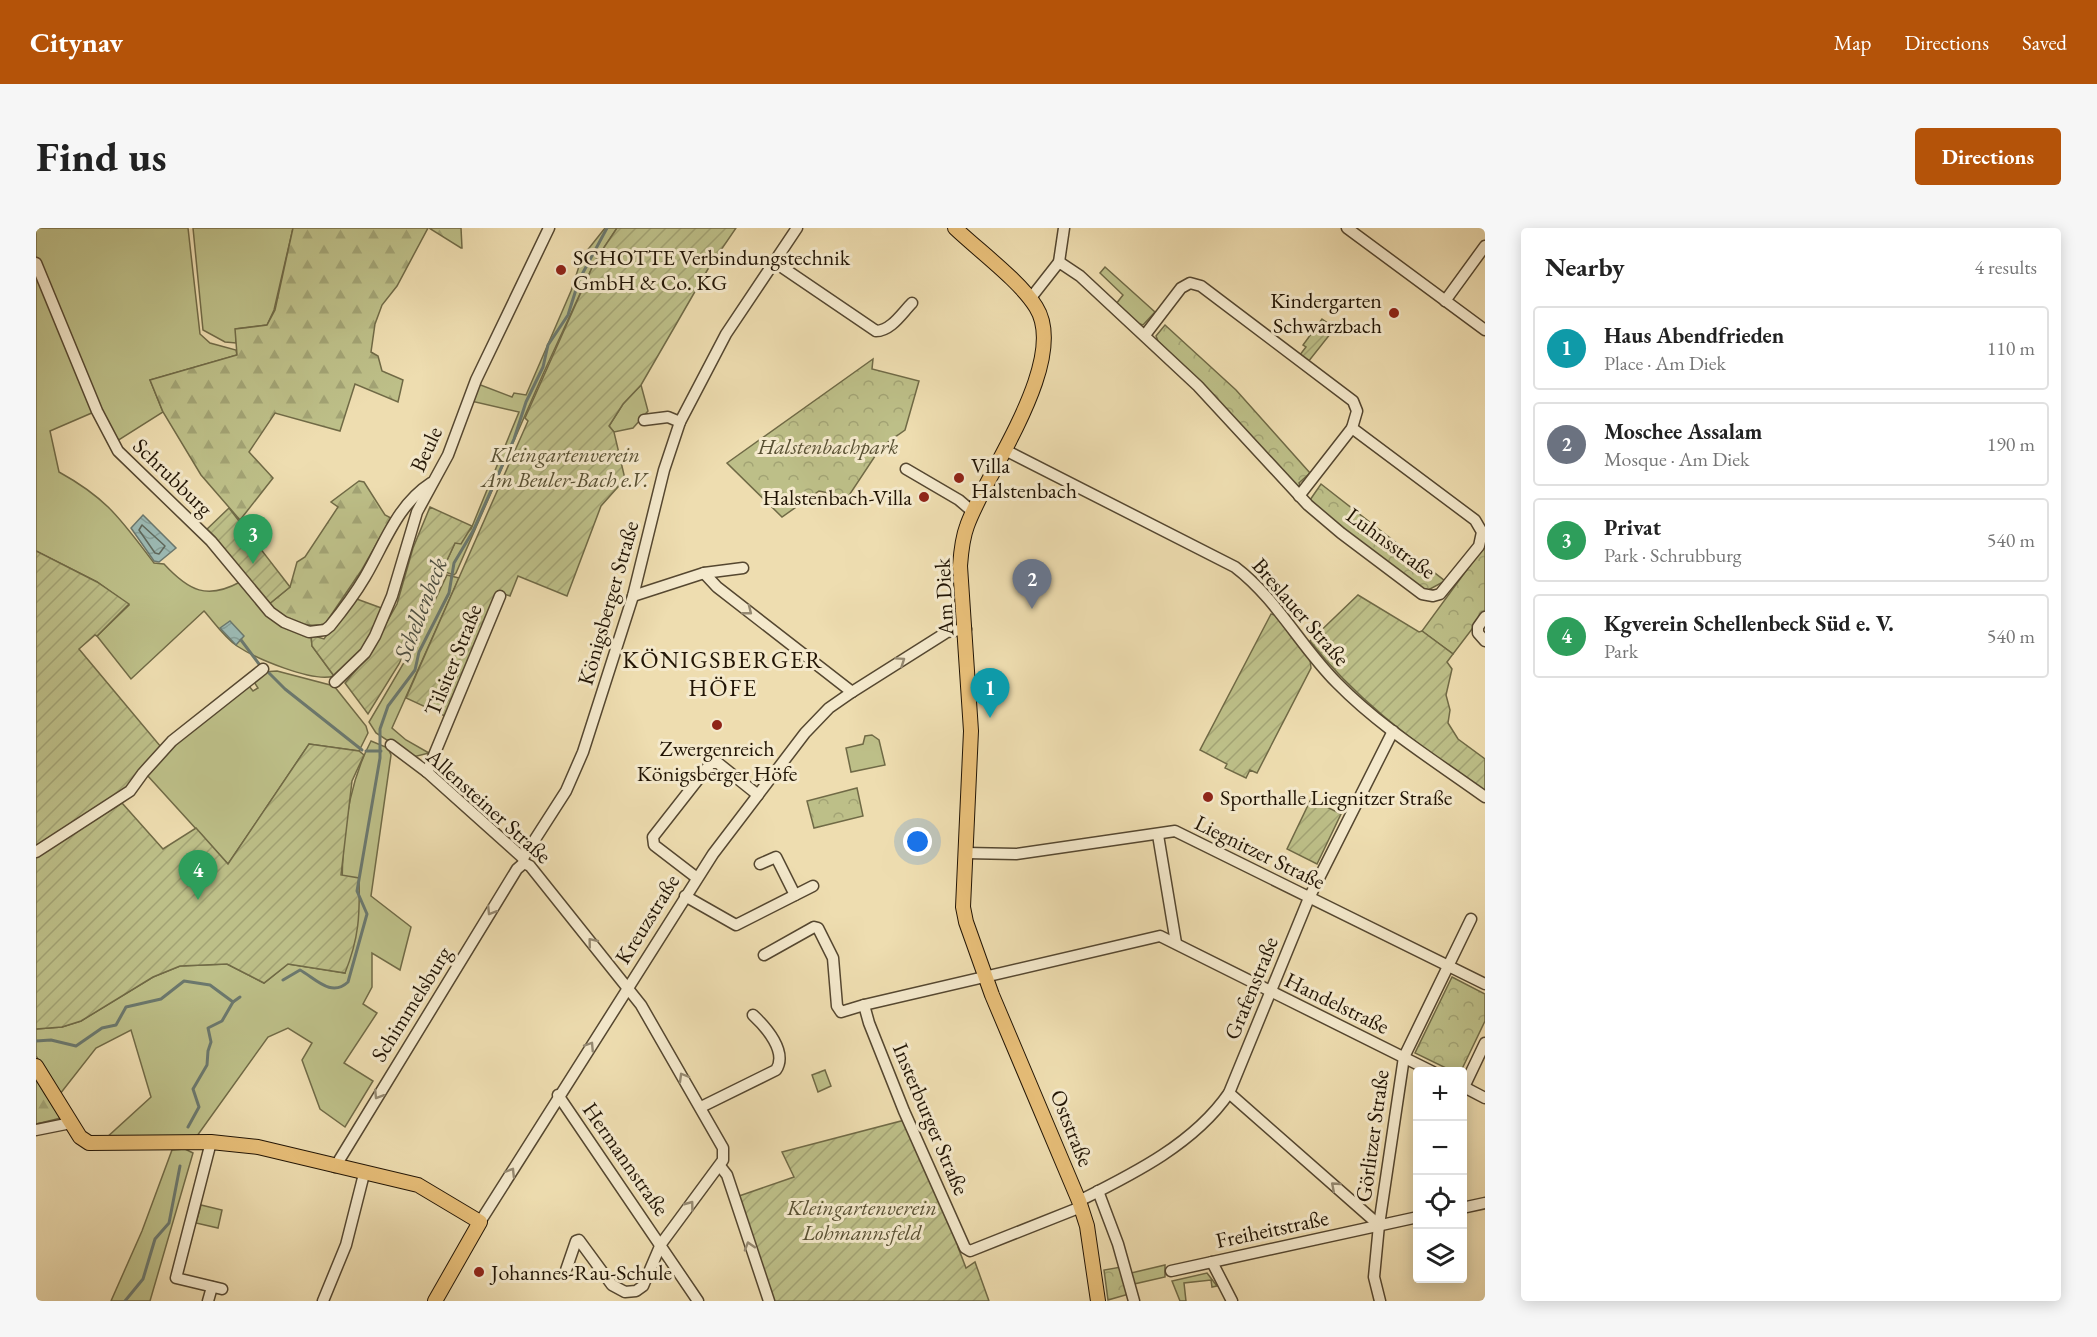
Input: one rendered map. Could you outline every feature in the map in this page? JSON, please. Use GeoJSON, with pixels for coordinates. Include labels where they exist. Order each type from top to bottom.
{"type":"FeatureCollection","features":[{"type":"Feature","properties":{"kind":"main road","name":"Am Diek"},"geometry":{"type":"LineString","coordinates":[[955,228],[1030,299],[1043,325],[1041,358],[1028,401],[973,512],[961,556],[971,731],[964,914],[986,977]]}},
{"type":"Feature","properties":{"kind":"main road","name":"Oststraße"},"geometry":{"type":"LineString","coordinates":[[986,977],[1080,1204],[1098,1301]]}},
{"type":"Feature","properties":{"kind":"main road"},"geometry":{"type":"LineString","coordinates":[[36,1066],[83,1140],[94,1144],[211,1142],[258,1147],[429,1189],[480,1222]]}},
{"type":"Feature","properties":{"kind":"main road","name":"Kreuzstraße"},"geometry":{"type":"LineString","coordinates":[[435,1301],[480,1222]]}},
{"type":"Feature","properties":{"kind":"street","name":"Beule"},"geometry":{"type":"LineString","coordinates":[[335,682],[365,652],[375,636],[392,596],[410,530],[431,483],[448,455],[492,344],[549,228]]}},
{"type":"Feature","properties":{"kind":"street","name":"Königsberger Straße"},"geometry":{"type":"LineString","coordinates":[[523,861],[566,791],[584,752],[633,596],[664,470],[680,422],[726,334],[797,228]]}},
{"type":"Feature","properties":{"kind":"street"},"geometry":{"type":"LineString","coordinates":[[1030,299],[1059,262],[1064,228]]}},
{"type":"Feature","properties":{"kind":"street"},"geometry":{"type":"LineString","coordinates":[[1347,228],[1485,330]]}},
{"type":"Feature","properties":{"kind":"street"},"geometry":{"type":"LineString","coordinates":[[1445,301],[1485,246]]}},
{"type":"Feature","properties":{"kind":"street"},"geometry":{"type":"LineString","coordinates":[[773,261],[876,331],[883,331],[890,326],[912,303]]}},
{"type":"Feature","properties":{"kind":"street","name":"Schrubburg"},"geometry":{"type":"LineString","coordinates":[[36,262],[112,444],[211,541],[259,601],[284,622],[309,632],[325,630],[330,626],[366,576],[393,523],[421,490],[431,483]]}},
{"type":"Feature","properties":{"kind":"street","name":"Luhnsstraße"},"geometry":{"type":"LineString","coordinates":[[1059,262],[1080,276],[1198,386],[1299,496],[1341,533],[1418,592],[1433,596],[1450,586],[1479,546],[1482,540],[1480,526],[1352,428]]}},
{"type":"Feature","properties":{"kind":"street"},"geometry":{"type":"LineString","coordinates":[[1145,335],[1181,288],[1185,284],[1196,283],[1353,401],[1357,411],[1352,428],[1299,496]]}},
{"type":"Feature","properties":{"kind":"street"},"geometry":{"type":"LineString","coordinates":[[644,420],[668,417],[680,422]]}},
{"type":"Feature","properties":{"kind":"street","name":"Breslauer Straße"},"geometry":{"type":"LineString","coordinates":[[1005,450],[1235,567],[1252,580],[1336,682],[1393,731],[1485,797]]}},
{"type":"Feature","properties":{"kind":"street"},"geometry":{"type":"LineString","coordinates":[[906,469],[959,500],[973,512]]}},
{"type":"Feature","properties":{"kind":"street"},"geometry":{"type":"LineString","coordinates":[[633,596],[704,573],[743,568]]}},
{"type":"Feature","properties":{"kind":"street"},"geometry":{"type":"LineString","coordinates":[[704,573],[717,587],[852,692]]}},
{"type":"Feature","properties":{"kind":"street","name":"Tilsiter Straße"},"geometry":{"type":"LineString","coordinates":[[427,772],[500,596]]}},
{"type":"Feature","properties":{"kind":"street"},"geometry":{"type":"LineString","coordinates":[[1485,617],[1478,627],[1478,633],[1485,641]]}},
{"type":"Feature","properties":{"kind":"street","name":"Kreuzstraße"},"geometry":{"type":"LineString","coordinates":[[480,1222],[697,878],[817,720],[852,692],[947,632],[966,629]]}},
{"type":"Feature","properties":{"kind":"street"},"geometry":{"type":"LineString","coordinates":[[36,852],[130,791],[172,741],[263,669]]}},
{"type":"Feature","properties":{"kind":"street","name":"Grafenstraße"},"geometry":{"type":"LineString","coordinates":[[965,1248],[970,1251],[1080,1204],[1098,1191],[1141,1170],[1214,1113],[1229,1093],[1309,898],[1393,731]]}},
{"type":"Feature","properties":{"kind":"street","name":"Allensteiner Straße"},"geometry":{"type":"LineString","coordinates":[[391,745],[427,772],[530,866],[628,988],[701,1107],[723,1148],[724,1154],[720,1166],[727,1175],[769,1301]]}},
{"type":"Feature","properties":{"kind":"street"},"geometry":{"type":"LineString","coordinates":[[697,878],[654,845],[653,837],[711,764],[718,763],[758,795]]}},
{"type":"Feature","properties":{"kind":"street","name":"Liegnitzer Straße"},"geometry":{"type":"LineString","coordinates":[[966,853],[1009,855],[1174,831],[1485,984]]}},
{"type":"Feature","properties":{"kind":"street"},"geometry":{"type":"LineString","coordinates":[[1158,835],[1176,943]]}},
{"type":"Feature","properties":{"kind":"street"},"geometry":{"type":"LineString","coordinates":[[760,864],[776,857],[795,895]]}},
{"type":"Feature","properties":{"kind":"street","name":"Schimmelsburg"},"geometry":{"type":"LineString","coordinates":[[335,1167],[523,861]]}},
{"type":"Feature","properties":{"kind":"street"},"geometry":{"type":"LineString","coordinates":[[685,896],[735,925],[813,886]]}},
{"type":"Feature","properties":{"kind":"street","name":"Görlitzer Straße"},"geometry":{"type":"LineString","coordinates":[[1380,1301],[1374,1277],[1379,1225],[1404,1057],[1471,919]]}},
{"type":"Feature","properties":{"kind":"street","name":"Handelstraße"},"geometry":{"type":"LineString","coordinates":[[764,954],[816,927],[833,958],[838,1010],[848,1012],[864,1005],[1160,936],[1425,1067]]}},
{"type":"Feature","properties":{"kind":"street","name":"Insterburger Straße"},"geometry":{"type":"LineString","coordinates":[[864,1005],[904,1111],[965,1248]]}},
{"type":"Feature","properties":{"kind":"street"},"geometry":{"type":"LineString","coordinates":[[701,1107],[776,1070],[779,1065],[778,1053],[766,1028],[753,1015]]}},
{"type":"Feature","properties":{"kind":"street"},"geometry":{"type":"LineString","coordinates":[[1467,1079],[1485,1043]]}},
{"type":"Feature","properties":{"kind":"street"},"geometry":{"type":"LineString","coordinates":[[1467,1089],[1485,1098]]}},
{"type":"Feature","properties":{"kind":"street"},"geometry":{"type":"LineString","coordinates":[[1229,1093],[1379,1225]]}},
{"type":"Feature","properties":{"kind":"street","name":"Hermannstraße"},"geometry":{"type":"LineString","coordinates":[[558,1095],[698,1301]]}},
{"type":"Feature","properties":{"kind":"street"},"geometry":{"type":"LineString","coordinates":[[36,1130],[71,1123]]}},
{"type":"Feature","properties":{"kind":"street"},"geometry":{"type":"LineString","coordinates":[[208,1301],[217,1288],[177,1278],[211,1142]]}},
{"type":"Feature","properties":{"kind":"street","name":"Hermannstraße"},"geometry":{"type":"LineString","coordinates":[[564,1276],[576,1241],[579,1240],[612,1285],[632,1293],[643,1286],[661,1244],[720,1166]]}},
{"type":"Feature","properties":{"kind":"street"},"geometry":{"type":"LineString","coordinates":[[323,1301],[346,1245],[364,1174]]}},
{"type":"Feature","properties":{"kind":"street"},"geometry":{"type":"LineString","coordinates":[[1098,1191],[1118,1244],[1134,1301]]}},
{"type":"Feature","properties":{"kind":"street"},"geometry":{"type":"LineString","coordinates":[[1467,1207],[1485,1203]]}},
{"type":"Feature","properties":{"kind":"street","name":"Freiheitstraße"},"geometry":{"type":"LineString","coordinates":[[1171,1271],[1413,1218]]}},
{"type":"Feature","properties":{"kind":"street"},"geometry":{"type":"LineString","coordinates":[[1212,1262],[1232,1301]]}},
{"type":"Feature","properties":{"kind":"green space"},"geometry":{"type":"Polygon","coordinates":[[[36,228],[188,228],[200,334],[210,343],[236,350],[237,355],[150,380],[163,412],[114,443],[36,256],[36,228]]]}},
{"type":"Feature","properties":{"kind":"green space"},"geometry":{"type":"Polygon","coordinates":[[[193,228],[293,228],[274,310],[267,325],[236,329],[236,343],[225,342],[203,330],[193,228]]]}},
{"type":"Feature","properties":{"kind":"green space"},"geometry":{"type":"Polygon","coordinates":[[[293,228],[428,228],[397,286],[382,305],[375,324],[371,352],[378,356],[382,371],[403,380],[398,402],[355,384],[340,431],[275,413],[249,452],[273,478],[240,520],[201,475],[163,412],[150,380],[237,355],[235,329],[267,325],[275,310],[293,228]]]}},
{"type":"Feature","properties":{"kind":"green space"},"geometry":{"type":"Polygon","coordinates":[[[429,228],[461,228],[462,248],[461,248],[429,228]]]}},
{"type":"Feature","properties":{"kind":"green space"},"geometry":{"type":"Polygon","coordinates":[[[605,228],[617,228],[595,261],[456,573],[454,575],[442,571],[455,543],[471,529],[519,412],[471,401],[478,384],[512,397],[514,393],[526,395],[571,291],[582,257],[605,228]]]}},
{"type":"Feature","properties":{"kind":"green space","name":"Kleingartenverein Am Beuler-Bach e.V."},"geometry":{"type":"Polygon","coordinates":[[[617,228],[736,228],[708,269],[641,385],[623,404],[609,426],[614,432],[625,479],[601,506],[567,596],[518,576],[510,596],[498,592],[445,716],[406,698],[528,421],[525,418],[595,261],[617,228]]]}},
{"type":"Feature","properties":{"kind":"green space"},"geometry":{"type":"Polygon","coordinates":[[[1105,267],[1155,312],[1143,325],[1137,323],[1116,304],[1123,295],[1100,273],[1105,267]]]}},
{"type":"Feature","properties":{"kind":"green space"},"geometry":{"type":"Polygon","coordinates":[[[36,270],[94,412],[50,431],[59,472],[102,501],[113,511],[154,563],[164,564],[190,586],[199,590],[218,591],[240,582],[311,635],[312,646],[334,676],[299,673],[245,651],[223,634],[204,611],[131,679],[97,636],[129,605],[97,582],[36,551],[36,270]]]}},
{"type":"Feature","properties":{"kind":"green space"},"geometry":{"type":"Polygon","coordinates":[[[1322,319],[1335,328],[1308,362],[1299,356],[1306,347],[1303,345],[1322,319]]]}},
{"type":"Feature","properties":{"kind":"green space"},"geometry":{"type":"Polygon","coordinates":[[[1165,325],[1236,390],[1310,473],[1299,483],[1300,485],[1297,486],[1158,341],[1156,336],[1165,325]]]}},
{"type":"Feature","properties":{"kind":"green space","name":"Halstenbachpark"},"geometry":{"type":"Polygon","coordinates":[[[873,359],[872,369],[919,381],[905,430],[881,447],[848,497],[819,491],[782,517],[727,463],[873,359]]]}},
{"type":"Feature","properties":{"kind":"green space"},"geometry":{"type":"Polygon","coordinates":[[[641,385],[648,411],[633,428],[614,432],[609,426],[623,404],[641,385]]]}},
{"type":"Feature","properties":{"kind":"green space"},"geometry":{"type":"Polygon","coordinates":[[[359,481],[364,482],[385,515],[391,518],[361,571],[325,624],[308,625],[294,622],[268,605],[290,587],[297,562],[305,557],[338,507],[331,502],[359,481]]]}},
{"type":"Feature","properties":{"kind":"green space"},"geometry":{"type":"Polygon","coordinates":[[[1321,484],[1445,581],[1430,589],[1432,591],[1421,588],[1344,530],[1310,500],[1321,484]]]}},
{"type":"Feature","properties":{"kind":"green space"},"geometry":{"type":"Polygon","coordinates":[[[430,507],[472,526],[461,544],[455,543],[399,664],[368,714],[345,683],[367,657],[397,604],[413,548],[430,507]]]}},
{"type":"Feature","properties":{"kind":"green space"},"geometry":{"type":"Polygon","coordinates":[[[229,508],[290,587],[268,605],[205,531],[229,508]]]}},
{"type":"Feature","properties":{"kind":"green space"},"geometry":{"type":"Polygon","coordinates":[[[1485,545],[1485,612],[1453,654],[1422,631],[1485,545]]]}},
{"type":"Feature","properties":{"kind":"green space"},"geometry":{"type":"Polygon","coordinates":[[[36,551],[97,582],[129,604],[97,636],[95,635],[79,649],[161,747],[129,788],[36,846],[36,551]]]}},
{"type":"Feature","properties":{"kind":"green space"},"geometry":{"type":"Polygon","coordinates":[[[447,575],[459,578],[392,728],[406,740],[429,753],[413,757],[376,733],[369,722],[412,649],[447,575]]]}},
{"type":"Feature","properties":{"kind":"green space"},"geometry":{"type":"Polygon","coordinates":[[[1358,595],[1419,632],[1422,631],[1453,654],[1447,662],[1452,669],[1446,695],[1450,710],[1448,723],[1458,739],[1485,759],[1485,792],[1370,705],[1329,664],[1310,641],[1358,595]]]}},
{"type":"Feature","properties":{"kind":"green space"},"geometry":{"type":"Polygon","coordinates":[[[354,598],[384,609],[360,654],[334,676],[312,646],[311,635],[324,639],[354,598]]]}},
{"type":"Feature","properties":{"kind":"green space"},"geometry":{"type":"Polygon","coordinates":[[[1271,614],[1275,615],[1310,659],[1311,668],[1257,773],[1250,770],[1246,778],[1225,768],[1227,764],[1200,750],[1271,614]]]}},
{"type":"Feature","properties":{"kind":"green space"},"geometry":{"type":"Polygon","coordinates":[[[277,671],[334,686],[366,726],[368,733],[359,751],[309,744],[228,864],[147,775],[184,736],[249,686],[253,691],[258,688],[254,682],[263,672],[277,671]]]}},
{"type":"Feature","properties":{"kind":"green space"},"geometry":{"type":"Polygon","coordinates":[[[872,735],[879,740],[885,765],[851,772],[846,748],[863,744],[865,736],[872,735]]]}},
{"type":"Feature","properties":{"kind":"green space"},"geometry":{"type":"Polygon","coordinates":[[[371,741],[388,748],[391,755],[371,896],[411,927],[400,970],[372,953],[372,987],[363,1004],[377,1013],[344,1063],[373,1081],[345,1127],[320,1109],[302,1060],[312,1043],[288,1028],[268,1037],[197,1136],[104,1140],[151,1097],[131,1030],[96,1048],[60,1094],[36,1056],[36,1029],[62,1027],[81,1021],[153,977],[180,966],[227,964],[264,983],[288,964],[345,973],[342,884],[346,825],[359,768],[371,741]]]}},
{"type":"Feature","properties":{"kind":"green space"},"geometry":{"type":"Polygon","coordinates":[[[309,744],[359,751],[364,755],[352,781],[341,875],[359,878],[358,926],[345,973],[288,964],[264,983],[227,964],[180,966],[153,977],[81,1021],[62,1027],[36,1029],[36,856],[122,803],[163,849],[196,828],[228,864],[309,744]]]}},
{"type":"Feature","properties":{"kind":"green space"},"geometry":{"type":"Polygon","coordinates":[[[857,788],[863,816],[814,828],[807,801],[857,788]]]}},
{"type":"Feature","properties":{"kind":"green space"},"geometry":{"type":"Polygon","coordinates":[[[1311,799],[1341,814],[1317,864],[1287,849],[1311,799]]]}},
{"type":"Feature","properties":{"kind":"green space"},"geometry":{"type":"Polygon","coordinates":[[[1452,977],[1485,994],[1485,1021],[1463,1067],[1444,1067],[1415,1053],[1452,977]]]}},
{"type":"Feature","properties":{"kind":"green space"},"geometry":{"type":"Polygon","coordinates":[[[825,1070],[831,1086],[818,1092],[812,1075],[825,1070]]]}},
{"type":"Feature","properties":{"kind":"green space"},"geometry":{"type":"Polygon","coordinates":[[[36,1079],[61,1118],[36,1124],[36,1079]]]}},
{"type":"Feature","properties":{"kind":"green space","name":"Kleingartenverein Lohmannsfeld"},"geometry":{"type":"Polygon","coordinates":[[[905,1120],[962,1245],[958,1247],[966,1268],[975,1262],[989,1301],[773,1301],[739,1196],[794,1177],[782,1152],[905,1120]]]}},
{"type":"Feature","properties":{"kind":"green space"},"geometry":{"type":"Polygon","coordinates":[[[185,1149],[193,1153],[150,1301],[111,1301],[142,1231],[172,1150],[185,1149]]]}},
{"type":"Feature","properties":{"kind":"green space"},"geometry":{"type":"Polygon","coordinates":[[[201,1205],[222,1210],[218,1228],[196,1223],[201,1205]]]}},
{"type":"Feature","properties":{"kind":"green space"},"geometry":{"type":"Polygon","coordinates":[[[1165,1265],[1165,1277],[1134,1284],[1131,1273],[1165,1265]]]}},
{"type":"Feature","properties":{"kind":"green space"},"geometry":{"type":"Polygon","coordinates":[[[1121,1267],[1129,1294],[1108,1300],[1104,1270],[1121,1267]]]}},
{"type":"Feature","properties":{"kind":"green space"},"geometry":{"type":"Polygon","coordinates":[[[1207,1273],[1217,1286],[1212,1287],[1211,1280],[1184,1283],[1186,1301],[1180,1301],[1172,1281],[1207,1273]]]}},
{"type":"Feature","properties":{"kind":"water"},"geometry":{"type":"Polygon","coordinates":[[[143,515],[176,548],[159,562],[154,561],[131,528],[143,515]]]}},
{"type":"Feature","properties":{"kind":"water"},"geometry":{"type":"Polygon","coordinates":[[[230,621],[244,636],[236,645],[220,628],[230,621]]]}},
{"type":"Feature","properties":{"kind":"waterway","name":"Schellenbeck"},"geometry":{"type":"LineString","coordinates":[[283,980],[300,970],[329,987],[335,988],[348,982],[367,914],[357,891],[380,758],[380,729],[388,706],[415,670],[419,652],[449,593],[454,563],[473,531],[514,439],[526,402],[543,367],[548,345],[568,315],[579,280],[607,228]]}},
{"type":"Feature","properties":{"kind":"waterway"},"geometry":{"type":"LineString","coordinates":[[241,640],[259,664]]}},
{"type":"Feature","properties":{"kind":"waterway"},"geometry":{"type":"LineString","coordinates":[[269,673],[285,689],[362,750]]}},
{"type":"Feature","properties":{"kind":"waterway"},"geometry":{"type":"LineString","coordinates":[[366,751],[381,751]]}},
{"type":"Feature","properties":{"kind":"waterway","name":"Schellenbeck"},"geometry":{"type":"LineString","coordinates":[[36,1041],[51,1040],[76,1046],[102,1028],[116,1025],[126,1007],[161,999],[184,981],[210,985],[233,1002],[240,997]]}},
{"type":"Feature","properties":{"kind":"waterway"},"geometry":{"type":"LineString","coordinates":[[188,1127],[199,1107],[193,1089],[207,1065],[211,1042],[208,1028],[222,1021],[233,1002]]}},
{"type":"Feature","properties":{"kind":"waterway"},"geometry":{"type":"LineString","coordinates":[[125,1301],[143,1279],[155,1239],[169,1223],[180,1166]]}},
{"type":"Feature","properties":{"kind":"place","name":"SCHOTTE Verbindungstechnik GmbH & Co. KG"},"geometry":{"type":"Point","coordinates":[561,270]}},
{"type":"Feature","properties":{"kind":"place","name":"Kindergarten Schwarzbach"},"geometry":{"type":"Point","coordinates":[1394,313]}},
{"type":"Feature","properties":{"kind":"place","name":"Villa Halstenbach"},"geometry":{"type":"Point","coordinates":[959,478]}},
{"type":"Feature","properties":{"kind":"place","name":"Halstenbach-Villa"},"geometry":{"type":"Point","coordinates":[924,497]}},
{"type":"Feature","properties":{"kind":"place","name":"Privat"},"geometry":{"type":"Point","coordinates":[253,564]}},
{"type":"Feature","properties":{"kind":"place","name":"Moschee Assalam"},"geometry":{"type":"Point","coordinates":[1032,609]}},
{"type":"Feature","properties":{"kind":"place","name":"Haus Abendfrieden"},"geometry":{"type":"Point","coordinates":[990,718]}},
{"type":"Feature","properties":{"kind":"place","name":"Zwergenreich Königsberger Höfe"},"geometry":{"type":"Point","coordinates":[717,725]}},
{"type":"Feature","properties":{"kind":"place","name":"Sporthalle Liegnitzer Straße"},"geometry":{"type":"Point","coordinates":[1208,797]}},
{"type":"Feature","properties":{"kind":"place","name":"Kgverein Schellenbeck Süd e. V."},"geometry":{"type":"Point","coordinates":[198,900]}},
{"type":"Feature","properties":{"kind":"place","name":"Johannes-Rau-Schule"},"geometry":{"type":"Point","coordinates":[479,1272]}},
{"type":"Feature","properties":{"kind":"district","name":"KÖNIGSBERGER HÖFE"},"geometry":{"type":"Point","coordinates":[723,673]}}]}
